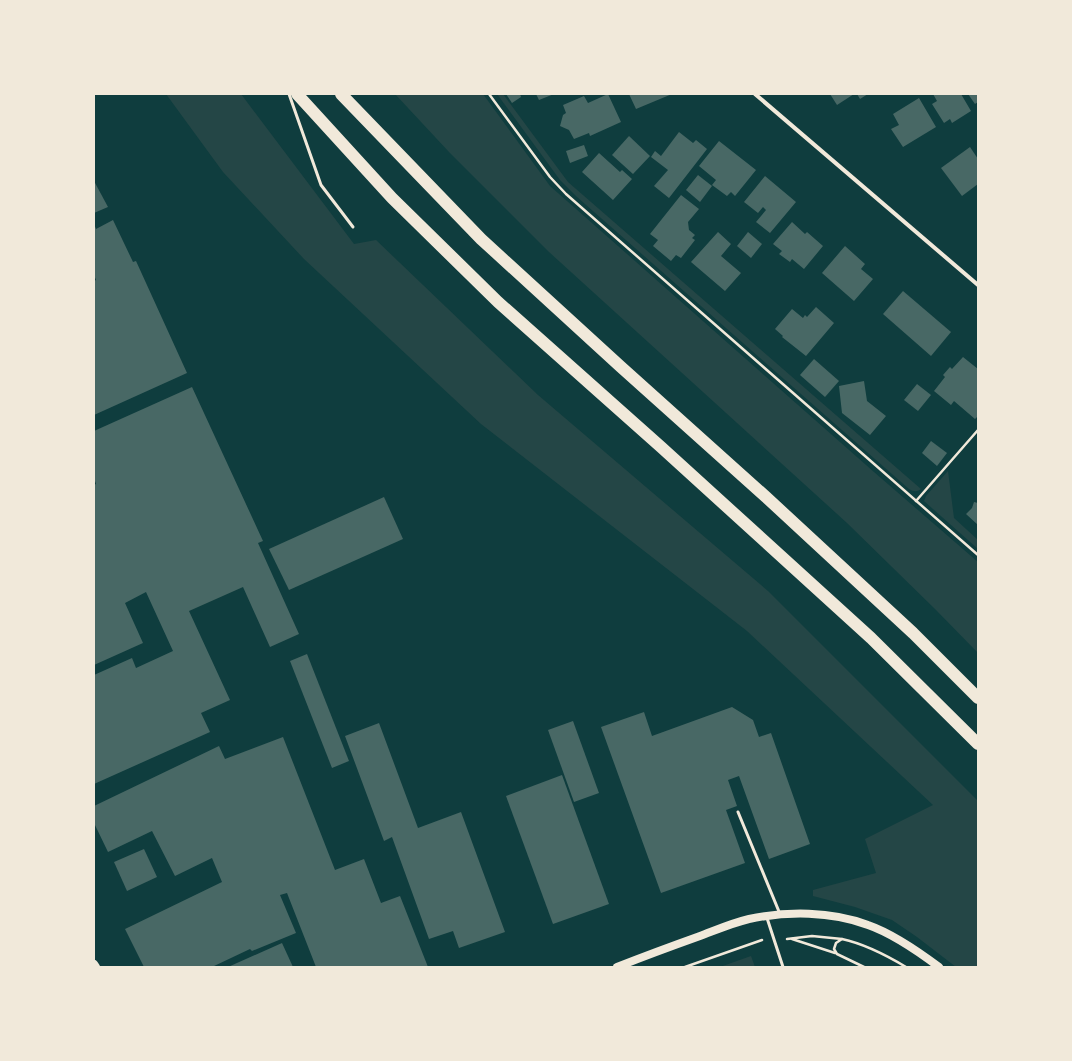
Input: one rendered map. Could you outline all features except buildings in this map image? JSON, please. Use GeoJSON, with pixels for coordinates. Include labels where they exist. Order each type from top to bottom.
{"type":"FeatureCollection","features":[{"type":"Feature","properties":{"kind":"highway"},"geometry":{"type":"LineString","coordinates":[[298,94],[392,198],[498,302],[661,447],[859,628],[978,744]]}},
{"type":"Feature","properties":{"kind":"highway"},"geometry":{"type":"LineString","coordinates":[[341,94],[481,239],[620,367],[766,497],[913,633],[978,698]]}},
{"type":"Feature","properties":{"kind":"main road"},"geometry":{"type":"LineString","coordinates":[[617,967],[747,919],[780,914],[808,913],[838,917],[869,925],[901,941],[939,967]]}},
{"type":"Feature","properties":{"kind":"street"},"geometry":{"type":"LineString","coordinates":[[755,94],[978,285]]}},
{"type":"Feature","properties":{"kind":"lane"},"geometry":{"type":"LineString","coordinates":[[289,94],[321,185],[352,228]]}},
{"type":"Feature","properties":{"kind":"lane"},"geometry":{"type":"LineString","coordinates":[[738,812],[780,914]]}},
{"type":"Feature","properties":{"kind":"lane"},"geometry":{"type":"LineString","coordinates":[[766,916],[783,967]]}},
{"type":"Feature","properties":{"kind":"path"},"geometry":{"type":"LineString","coordinates":[[489,94],[550,177],[566,194],[978,555]]}},
{"type":"Feature","properties":{"kind":"path"},"geometry":{"type":"LineString","coordinates":[[916,501],[978,430]]}},
{"type":"Feature","properties":{"kind":"path"},"geometry":{"type":"LineString","coordinates":[[792,939],[823,948],[864,967]]}},
{"type":"Feature","properties":{"kind":"path"},"geometry":{"type":"LineString","coordinates":[[837,954],[834,949],[835,944],[842,939],[872,949],[906,967]]}},
{"type":"Feature","properties":{"kind":"shaded area"},"geometry":{"type":"Polygon","coordinates":[[[166,94],[241,94],[354,244],[376,240],[538,395],[768,591],[978,801],[978,967],[956,967],[892,920],[855,907],[813,896],[813,890],[876,873],[865,839],[933,805],[747,631],[481,424],[304,259],[223,172],[166,94]]]}},
{"type":"Feature","properties":{"kind":"shaded area"},"geometry":{"type":"Polygon","coordinates":[[[395,94],[483,94],[550,186],[978,562],[978,653],[847,523],[549,252],[449,152],[395,94]]]}},
{"type":"Feature","properties":{"kind":"shaded area"},"geometry":{"type":"Polygon","coordinates":[[[497,94],[503,94],[568,182],[921,489],[918,491],[912,491],[909,489],[577,197],[560,180],[497,94]]]}},
{"type":"Feature","properties":{"kind":"shaded area"},"geometry":{"type":"Polygon","coordinates":[[[948,471],[954,518],[978,540],[978,549],[924,501],[926,496],[948,471]]]}},
{"type":"Feature","properties":{"kind":"shaded area"},"geometry":{"type":"Polygon","coordinates":[[[751,956],[755,967],[720,967],[751,956]]]}}]}
